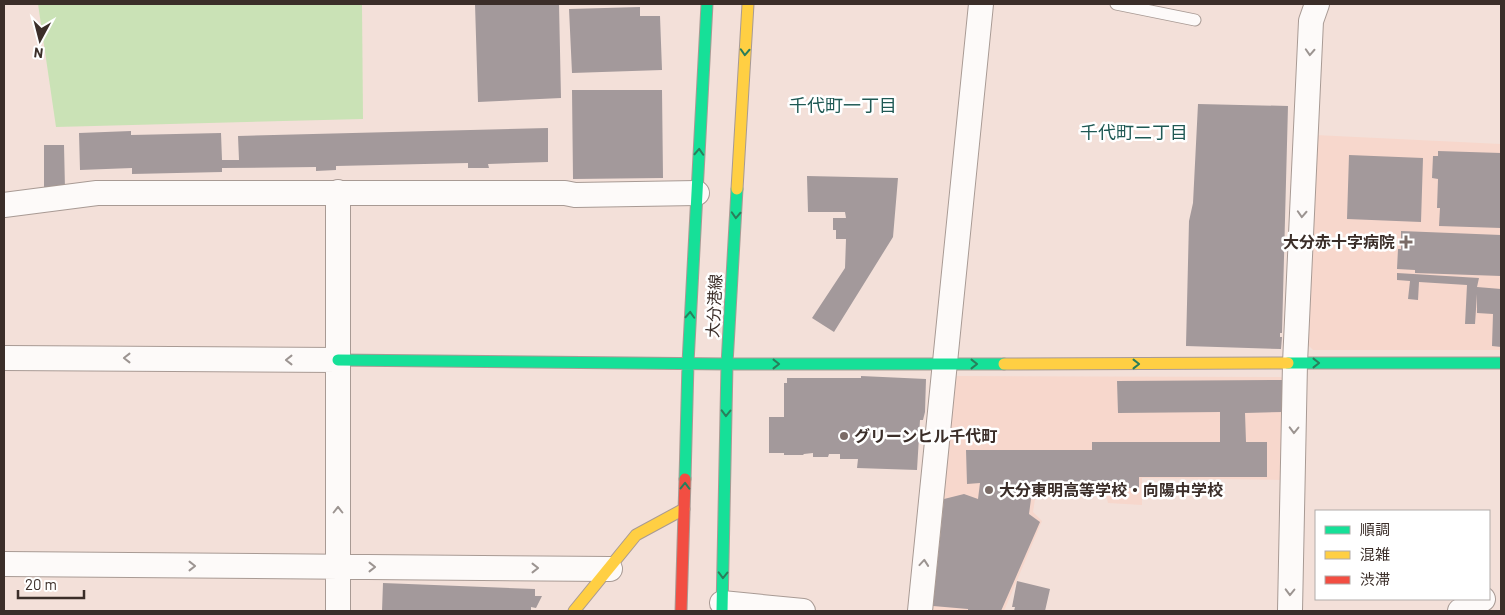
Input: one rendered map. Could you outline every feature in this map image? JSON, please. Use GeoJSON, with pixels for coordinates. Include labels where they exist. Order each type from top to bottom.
{"type":"FeatureCollection","features":[{"type":"Feature","properties":{"kind":"street","name":"大分港線"},"geometry":{"type":"LineString","coordinates":[[682,608],[688,363],[707,4]]}},
{"type":"Feature","properties":{"kind":"street","name":"大分港線"},"geometry":{"type":"LineString","coordinates":[[722,608],[727,364],[748,4]]}},
{"type":"Feature","properties":{"kind":"street"},"geometry":{"type":"LineString","coordinates":[[920,611],[981,4]]}},
{"type":"Feature","properties":{"kind":"street"},"geometry":{"type":"LineString","coordinates":[[1290,611],[1295,364],[1311,21],[1316,4]]}},
{"type":"Feature","properties":{"kind":"street"},"geometry":{"type":"LineString","coordinates":[[338,192],[338,611]]}},
{"type":"Feature","properties":{"kind":"street"},"geometry":{"type":"LineString","coordinates":[[4,205],[97,193],[338,192],[565,193],[575,195],[697,193]]}},
{"type":"Feature","properties":{"kind":"street"},"geometry":{"type":"LineString","coordinates":[[4,358],[727,364],[1501,363]]}},
{"type":"Feature","properties":{"kind":"street"},"geometry":{"type":"LineString","coordinates":[[574,611],[636,535],[684,509]]}},
{"type":"Feature","properties":{"kind":"street"},"geometry":{"type":"LineString","coordinates":[[4,564],[610,568]]}},
{"type":"Feature","properties":{"kind":"street"},"geometry":{"type":"LineString","coordinates":[[1490,595],[1501,589]]}},
{"type":"Feature","properties":{"kind":"street"},"geometry":{"type":"LineString","coordinates":[[1460,611],[1481,600]]}},
{"type":"Feature","properties":{"kind":"street"},"geometry":{"type":"LineString","coordinates":[[722,608],[803,611]]}},
{"type":"Feature","properties":{"kind":"lane"},"geometry":{"type":"LineString","coordinates":[[1116,4],[1196,20]]}},
{"type":"Feature","properties":{"kind":"shaded area","name":"大分赤十字病院"},"geometry":{"type":"Polygon","coordinates":[[[1315,135],[1501,144],[1501,350],[1313,350],[1308,345],[1306,341],[1315,135]]]}},
{"type":"Feature","properties":{"kind":"shaded area","name":"大分東明高等学校・向陽中学校"},"geometry":{"type":"Polygon","coordinates":[[[957,376],[1281,377],[1288,384],[1284,480],[1142,478],[1142,505],[1108,503],[1104,486],[1037,486],[1033,512],[1042,521],[1004,611],[934,611],[932,607],[953,381],[957,376]]]}},
{"type":"Feature","properties":{"kind":"green space"},"geometry":{"type":"Polygon","coordinates":[[[38,4],[362,4],[363,119],[56,127],[38,4]]]}},
{"type":"Feature","properties":{"kind":"building"},"geometry":{"type":"Polygon","coordinates":[[[475,4],[559,4],[561,98],[478,102],[475,4]]]}},
{"type":"Feature","properties":{"kind":"building"},"geometry":{"type":"Polygon","coordinates":[[[640,7],[640,16],[660,16],[662,70],[572,73],[569,9],[640,7]]]}},
{"type":"Feature","properties":{"kind":"building"},"geometry":{"type":"Polygon","coordinates":[[[572,90],[662,90],[663,178],[573,179],[572,90]]]}},
{"type":"Feature","properties":{"kind":"building"},"geometry":{"type":"Polygon","coordinates":[[[1198,104],[1288,106],[1281,349],[1186,346],[1189,221],[1193,203],[1198,104]]]}},
{"type":"Feature","properties":{"kind":"building"},"geometry":{"type":"Polygon","coordinates":[[[548,128],[548,162],[488,164],[489,168],[468,168],[468,163],[336,166],[336,170],[316,171],[316,167],[222,168],[222,172],[132,174],[132,168],[80,170],[79,133],[131,131],[131,135],[221,133],[222,160],[239,160],[238,136],[548,128]]]}},
{"type":"Feature","properties":{"kind":"building"},"geometry":{"type":"Polygon","coordinates":[[[44,145],[64,145],[65,189],[44,189],[44,145]]]}},
{"type":"Feature","properties":{"kind":"building"},"geometry":{"type":"Polygon","coordinates":[[[1438,151],[1501,153],[1501,228],[1439,226],[1440,208],[1437,208],[1438,179],[1432,178],[1433,156],[1438,156],[1438,151]]]}},
{"type":"Feature","properties":{"kind":"building"},"geometry":{"type":"Polygon","coordinates":[[[1349,155],[1423,158],[1421,222],[1347,219],[1349,155]]]}},
{"type":"Feature","properties":{"kind":"building"},"geometry":{"type":"Polygon","coordinates":[[[807,176],[898,178],[893,237],[834,332],[812,318],[845,268],[846,239],[836,239],[836,230],[833,230],[833,218],[846,218],[845,212],[808,212],[807,176]]]}},
{"type":"Feature","properties":{"kind":"building"},"geometry":{"type":"Polygon","coordinates":[[[1401,231],[1501,235],[1501,276],[1415,273],[1415,270],[1397,269],[1398,249],[1401,249],[1401,231]]]}},
{"type":"Feature","properties":{"kind":"building"},"geometry":{"type":"Polygon","coordinates":[[[1397,273],[1479,278],[1477,287],[1501,289],[1501,347],[1492,346],[1493,314],[1477,313],[1477,294],[1475,324],[1465,324],[1467,285],[1419,282],[1418,300],[1408,299],[1410,281],[1397,280],[1397,273]]]}},
{"type":"Feature","properties":{"kind":"building","name":"グリーンヒル千代町"},"geometry":{"type":"Polygon","coordinates":[[[861,376],[926,379],[925,412],[923,420],[920,420],[917,470],[857,468],[858,459],[840,459],[840,454],[829,454],[828,457],[813,457],[813,453],[784,455],[784,453],[769,453],[769,417],[784,417],[784,383],[787,383],[787,378],[861,378],[861,376]]]}},
{"type":"Feature","properties":{"kind":"building"},"geometry":{"type":"Polygon","coordinates":[[[1283,380],[1283,412],[1245,413],[1246,442],[1267,442],[1267,477],[1139,477],[1139,488],[1126,488],[1126,493],[1108,492],[1108,484],[1033,484],[1029,514],[1040,522],[1001,611],[968,611],[968,609],[933,606],[944,499],[964,494],[978,499],[980,483],[967,484],[966,450],[1092,450],[1092,442],[1220,442],[1220,412],[1118,413],[1117,381],[1283,380]]]}},
{"type":"Feature","properties":{"kind":"building"},"geometry":{"type":"Polygon","coordinates":[[[1017,581],[1050,589],[1045,611],[1014,611],[1015,607],[1012,607],[1017,581]]]}},
{"type":"Feature","properties":{"kind":"building"},"geometry":{"type":"Polygon","coordinates":[[[383,583],[535,589],[535,596],[542,596],[536,608],[531,607],[531,611],[382,611],[383,583]]]}},
{"type":"Feature","properties":{"kind":"traffic: fast"},"geometry":{"type":"LineString","coordinates":[[685,479],[688,363],[707,4]]}},
{"type":"Feature","properties":{"kind":"traffic: fast"},"geometry":{"type":"LineString","coordinates":[[722,611],[727,364],[737,189]]}},
{"type":"Feature","properties":{"kind":"traffic: fast"},"geometry":{"type":"LineString","coordinates":[[338,360],[727,364],[1004,364]]}},
{"type":"Feature","properties":{"kind":"traffic: fast"},"geometry":{"type":"LineString","coordinates":[[1288,363],[1501,363]]}},
{"type":"Feature","properties":{"kind":"traffic: slow"},"geometry":{"type":"LineString","coordinates":[[737,189],[748,4]]}},
{"type":"Feature","properties":{"kind":"traffic: slow"},"geometry":{"type":"LineString","coordinates":[[1004,364],[1288,363]]}},
{"type":"Feature","properties":{"kind":"traffic: slow"},"geometry":{"type":"LineString","coordinates":[[574,611],[636,535],[684,509]]}},
{"type":"Feature","properties":{"kind":"traffic: jam"},"geometry":{"type":"LineString","coordinates":[[681,611],[685,479]]}},
{"type":"Feature","properties":{"kind":"place","name":"大分赤十字病院"},"geometry":{"type":"Point","coordinates":[1406,242]}},
{"type":"Feature","properties":{"kind":"place","name":"グリーンヒル千代町"},"geometry":{"type":"Point","coordinates":[844,436]}},
{"type":"Feature","properties":{"kind":"place","name":"大分東明高等学校・向陽中学校"},"geometry":{"type":"Point","coordinates":[989,490]}},
{"type":"Feature","properties":{"kind":"district","name":"千代町一丁目"},"geometry":{"type":"Point","coordinates":[843,106]}},
{"type":"Feature","properties":{"kind":"district","name":"千代町二丁目"},"geometry":{"type":"Point","coordinates":[1134,133]}}]}
